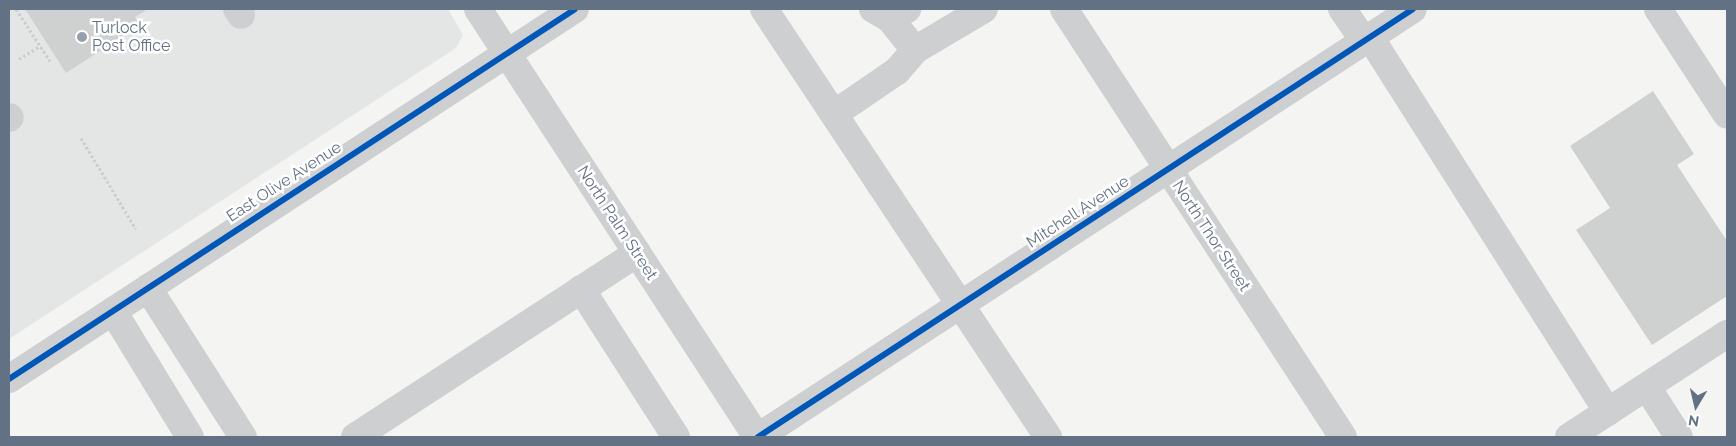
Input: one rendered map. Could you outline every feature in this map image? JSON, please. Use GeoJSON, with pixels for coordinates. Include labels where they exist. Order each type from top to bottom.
{"type":"FeatureCollection","features":[{"type":"Feature","properties":{"kind":"street","name":"North Palm Street"},"geometry":{"type":"LineString","coordinates":[[478,9],[758,437]]}},
{"type":"Feature","properties":{"kind":"street","name":"East Olive Avenue"},"geometry":{"type":"LineString","coordinates":[[9,379],[575,9]]}},
{"type":"Feature","properties":{"kind":"street"},"geometry":{"type":"LineString","coordinates":[[764,9],[962,304],[1048,437]]}},
{"type":"Feature","properties":{"kind":"street"},"geometry":{"type":"LineString","coordinates":[[834,114],[897,71],[915,50],[984,9]]}},
{"type":"Feature","properties":{"kind":"street","name":"North Thor Street"},"geometry":{"type":"LineString","coordinates":[[1064,9],[1343,437]]}},
{"type":"Feature","properties":{"kind":"street"},"geometry":{"type":"LineString","coordinates":[[1342,9],[1367,39],[1608,412]]}},
{"type":"Feature","properties":{"kind":"street","name":"Mitchell Avenue"},"geometry":{"type":"LineString","coordinates":[[758,437],[1413,9]]}},
{"type":"Feature","properties":{"kind":"street"},"geometry":{"type":"LineString","coordinates":[[1658,9],[1727,115]]}},
{"type":"Feature","properties":{"kind":"street"},"geometry":{"type":"LineString","coordinates":[[890,12],[915,50]]}},
{"type":"Feature","properties":{"kind":"street"},"geometry":{"type":"LineString","coordinates":[[354,437],[637,253]]}},
{"type":"Feature","properties":{"kind":"street"},"geometry":{"type":"LineString","coordinates":[[148,288],[243,437]]}},
{"type":"Feature","properties":{"kind":"street"},"geometry":{"type":"LineString","coordinates":[[581,289],[676,437]]}},
{"type":"Feature","properties":{"kind":"street"},"geometry":{"type":"LineString","coordinates":[[113,311],[190,437]]}},
{"type":"Feature","properties":{"kind":"street"},"geometry":{"type":"LineString","coordinates":[[1570,437],[1727,334]]}},
{"type":"Feature","properties":{"kind":"street"},"geometry":{"type":"LineString","coordinates":[[1647,386],[1680,437]]}},
{"type":"Feature","properties":{"kind":"path"},"geometry":{"type":"LineString","coordinates":[[16,9],[50,61]]}},
{"type":"Feature","properties":{"kind":"path"},"geometry":{"type":"LineString","coordinates":[[19,59],[40,46]]}},
{"type":"Feature","properties":{"kind":"path"},"geometry":{"type":"LineString","coordinates":[[81,138],[136,229]]}},
{"type":"Feature","properties":{"kind":"shaded area"},"geometry":{"type":"Polygon","coordinates":[[[9,9],[448,9],[463,35],[456,48],[9,339],[9,9]]]}},
{"type":"Feature","properties":{"kind":"building","name":"Turlock Post Office"},"geometry":{"type":"Polygon","coordinates":[[[25,9],[148,9],[135,17],[140,25],[66,73],[25,9]]]}},
{"type":"Feature","properties":{"kind":"building"},"geometry":{"type":"Polygon","coordinates":[[[1653,91],[1694,154],[1677,165],[1727,241],[1727,296],[1652,345],[1576,230],[1610,208],[1570,146],[1653,91]]]}},
{"type":"Feature","properties":{"kind":"cycle path"},"geometry":{"type":"LineString","coordinates":[[9,379],[575,9]]}},
{"type":"Feature","properties":{"kind":"cycle path"},"geometry":{"type":"LineString","coordinates":[[758,437],[1413,9]]}},
{"type":"Feature","properties":{"kind":"place","name":"Turlock Post Office"},"geometry":{"type":"Point","coordinates":[82,37]}}]}
